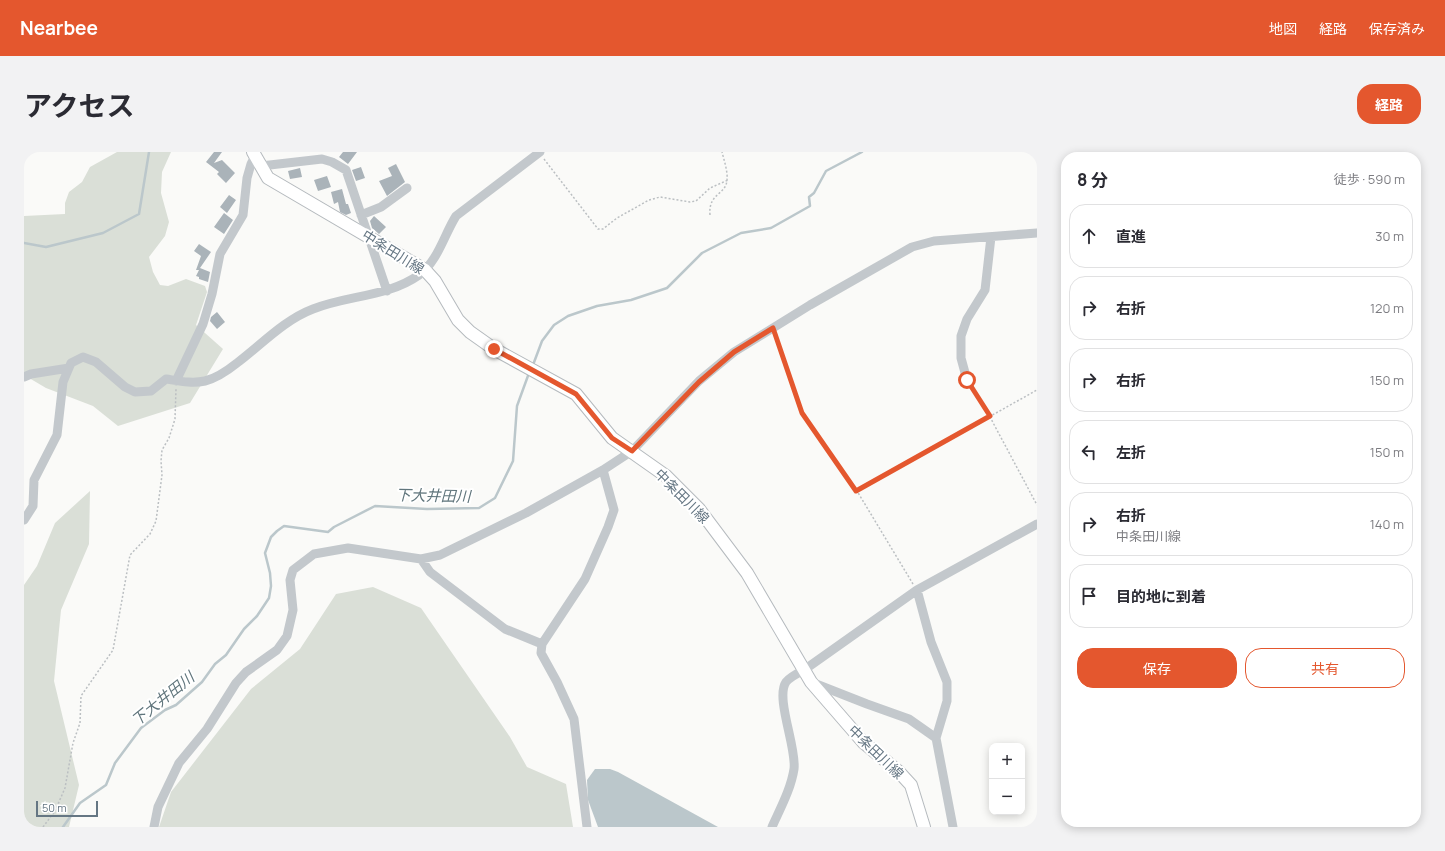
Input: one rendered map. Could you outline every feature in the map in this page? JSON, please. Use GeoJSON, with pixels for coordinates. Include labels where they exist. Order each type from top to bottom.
{"type":"FeatureCollection","features":[{"type":"Feature","properties":{"kind":"main road","name":"中条田川線"},"geometry":{"type":"LineString","coordinates":[[256,158],[268,178],[425,270],[435,281],[458,320],[470,332],[494,349],[576,394],[612,438],[666,476],[699,509],[747,573],[810,682],[862,742],[899,772],[911,785],[924,827]]}},
{"type":"Feature","properties":{"kind":"street"},"geometry":{"type":"LineString","coordinates":[[24,520],[33,506],[34,480],[57,436],[62,388],[71,363],[83,356],[96,362],[125,387],[135,392],[151,391],[166,379],[195,383],[207,381],[222,375],[259,347],[283,325],[312,309],[347,298],[387,291],[425,270],[439,251],[447,230],[456,216],[539,152]]}},
{"type":"Feature","properties":{"kind":"street"},"geometry":{"type":"LineString","coordinates":[[176,381],[203,324],[220,254],[243,215],[250,164],[256,158],[322,159],[332,162],[346,170],[387,291]]}},
{"type":"Feature","properties":{"kind":"street"},"geometry":{"type":"LineString","coordinates":[[361,215],[381,207],[407,188]]}},
{"type":"Feature","properties":{"kind":"street"},"geometry":{"type":"LineString","coordinates":[[154,827],[158,807],[179,763],[207,729],[236,683],[246,672],[277,650],[287,636],[293,610],[290,580],[293,570],[314,554],[348,548],[421,559],[440,555],[526,513],[603,470],[632,451],[699,382],[734,352],[912,246],[934,241],[1037,233]]}},
{"type":"Feature","properties":{"kind":"street"},"geometry":{"type":"LineString","coordinates":[[967,380],[961,358],[960,336],[967,319],[985,290],[991,237]]}},
{"type":"Feature","properties":{"kind":"street"},"geometry":{"type":"LineString","coordinates":[[24,377],[31,374],[69,368]]}},
{"type":"Feature","properties":{"kind":"street"},"geometry":{"type":"LineString","coordinates":[[587,827],[574,719],[557,682],[541,653],[542,644],[584,579],[608,528],[614,510],[603,470]]}},
{"type":"Feature","properties":{"kind":"street"},"geometry":{"type":"LineString","coordinates":[[772,827],[784,801],[794,769],[792,746],[782,696],[787,680],[804,670],[917,590],[1037,524]]}},
{"type":"Feature","properties":{"kind":"street"},"geometry":{"type":"LineString","coordinates":[[421,559],[430,572],[506,629],[542,644]]}},
{"type":"Feature","properties":{"kind":"street"},"geometry":{"type":"LineString","coordinates":[[917,590],[931,642],[947,682],[946,701],[936,738],[953,827]]}},
{"type":"Feature","properties":{"kind":"street"},"geometry":{"type":"LineString","coordinates":[[810,682],[909,719],[936,738]]}},
{"type":"Feature","properties":{"kind":"path"},"geometry":{"type":"LineString","coordinates":[[539,152],[598,230],[603,229],[617,218],[649,200],[660,197],[690,202],[696,201],[710,188],[728,180]]}},
{"type":"Feature","properties":{"kind":"path"},"geometry":{"type":"LineString","coordinates":[[710,215],[709,206],[713,199],[725,187],[728,180],[722,152]]}},
{"type":"Feature","properties":{"kind":"path"},"geometry":{"type":"LineString","coordinates":[[773,328],[802,413],[856,491],[917,590]]}},
{"type":"Feature","properties":{"kind":"path"},"geometry":{"type":"LineString","coordinates":[[967,380],[990,416],[1037,505]]}},
{"type":"Feature","properties":{"kind":"path"},"geometry":{"type":"LineString","coordinates":[[43,827],[55,811],[65,788],[73,743],[80,723],[81,696],[113,650],[130,555],[150,534],[156,521],[162,476],[162,450],[169,438],[176,419],[176,381]]}},
{"type":"Feature","properties":{"kind":"path"},"geometry":{"type":"LineString","coordinates":[[856,491],[1037,390]]}},
{"type":"Feature","properties":{"kind":"shaded area"},"geometry":{"type":"Polygon","coordinates":[[[117,152],[171,152],[162,172],[161,193],[169,222],[165,236],[149,257],[153,272],[160,285],[168,286],[186,279],[205,286],[207,292],[196,325],[223,349],[190,403],[118,426],[93,406],[46,388],[24,375],[24,216],[65,214],[65,203],[69,192],[82,182],[90,167],[117,152]]]}},
{"type":"Feature","properties":{"kind":"shaded area"},"geometry":{"type":"Polygon","coordinates":[[[90,491],[89,544],[61,610],[54,681],[79,785],[69,827],[24,827],[24,585],[37,566],[55,523],[90,491]]]}},
{"type":"Feature","properties":{"kind":"shaded area"},"geometry":{"type":"Polygon","coordinates":[[[373,587],[421,608],[510,737],[527,767],[566,784],[573,827],[159,827],[171,792],[251,689],[300,649],[336,594],[373,587]]]}},
{"type":"Feature","properties":{"kind":"shaded area"},"geometry":{"type":"Polygon","coordinates":[[[595,769],[610,769],[618,772],[718,827],[598,827],[588,800],[587,780],[595,769]]]}},
{"type":"Feature","properties":{"kind":"building"},"geometry":{"type":"Polygon","coordinates":[[[214,152],[222,152],[214,163],[222,160],[235,173],[226,183],[217,174],[219,172],[206,162],[214,152]]]}},
{"type":"Feature","properties":{"kind":"building"},"geometry":{"type":"Polygon","coordinates":[[[343,152],[357,152],[348,164],[339,157],[343,152]]]}},
{"type":"Feature","properties":{"kind":"building"},"geometry":{"type":"Polygon","coordinates":[[[396,164],[405,182],[387,196],[379,181],[392,176],[388,168],[396,164]]]}},
{"type":"Feature","properties":{"kind":"building"},"geometry":{"type":"Polygon","coordinates":[[[361,167],[365,178],[356,181],[352,170],[361,167]]]}},
{"type":"Feature","properties":{"kind":"building"},"geometry":{"type":"Polygon","coordinates":[[[300,168],[302,177],[290,179],[288,171],[300,168]]]}},
{"type":"Feature","properties":{"kind":"building"},"geometry":{"type":"Polygon","coordinates":[[[327,176],[331,187],[318,191],[314,180],[327,176]]]}},
{"type":"Feature","properties":{"kind":"building"},"geometry":{"type":"Polygon","coordinates":[[[342,189],[346,204],[348,204],[351,213],[346,215],[340,212],[338,202],[334,204],[331,192],[342,189]]]}},
{"type":"Feature","properties":{"kind":"building"},"geometry":{"type":"Polygon","coordinates":[[[229,195],[236,200],[227,213],[220,207],[229,195]]]}},
{"type":"Feature","properties":{"kind":"building"},"geometry":{"type":"Polygon","coordinates":[[[224,213],[233,220],[224,234],[214,227],[224,213]]]}},
{"type":"Feature","properties":{"kind":"building"},"geometry":{"type":"Polygon","coordinates":[[[374,216],[386,227],[379,234],[372,228],[370,221],[374,216]]]}},
{"type":"Feature","properties":{"kind":"building"},"geometry":{"type":"Polygon","coordinates":[[[199,244],[211,252],[200,268],[210,272],[208,282],[199,279],[199,277],[196,276],[199,270],[196,270],[201,256],[194,251],[199,244]]]}},
{"type":"Feature","properties":{"kind":"building"},"geometry":{"type":"Polygon","coordinates":[[[217,312],[225,322],[217,329],[210,321],[211,317],[217,312]]]}},
{"type":"Feature","properties":{"kind":"waterway"},"geometry":{"type":"LineString","coordinates":[[24,243],[46,247],[103,233],[139,214],[149,152]]}},
{"type":"Feature","properties":{"kind":"waterway","name":"下大井田川"},"geometry":{"type":"LineString","coordinates":[[533,365],[542,341],[554,325],[568,316],[597,306],[631,300],[667,288],[702,253],[741,233],[771,228],[810,206],[809,197],[814,193],[826,171],[862,152]]}},
{"type":"Feature","properties":{"kind":"waterway","name":"下大井田川"},"geometry":{"type":"LineString","coordinates":[[63,827],[80,803],[106,785],[115,763],[141,728],[165,710],[176,705],[202,682],[215,664],[226,655],[244,629],[257,616],[269,598],[271,586],[270,573],[265,553],[271,537],[277,531],[284,526],[328,532],[334,527],[375,506],[427,509],[479,508],[495,498],[513,461],[517,406],[529,373]]}},
{"type":"Feature","properties":{"kind":"route"},"geometry":{"type":"LineString","coordinates":[[494,349],[576,394],[612,438],[632,451],[699,382],[734,352],[773,328],[802,413],[856,491],[990,416],[967,380]]}}]}
